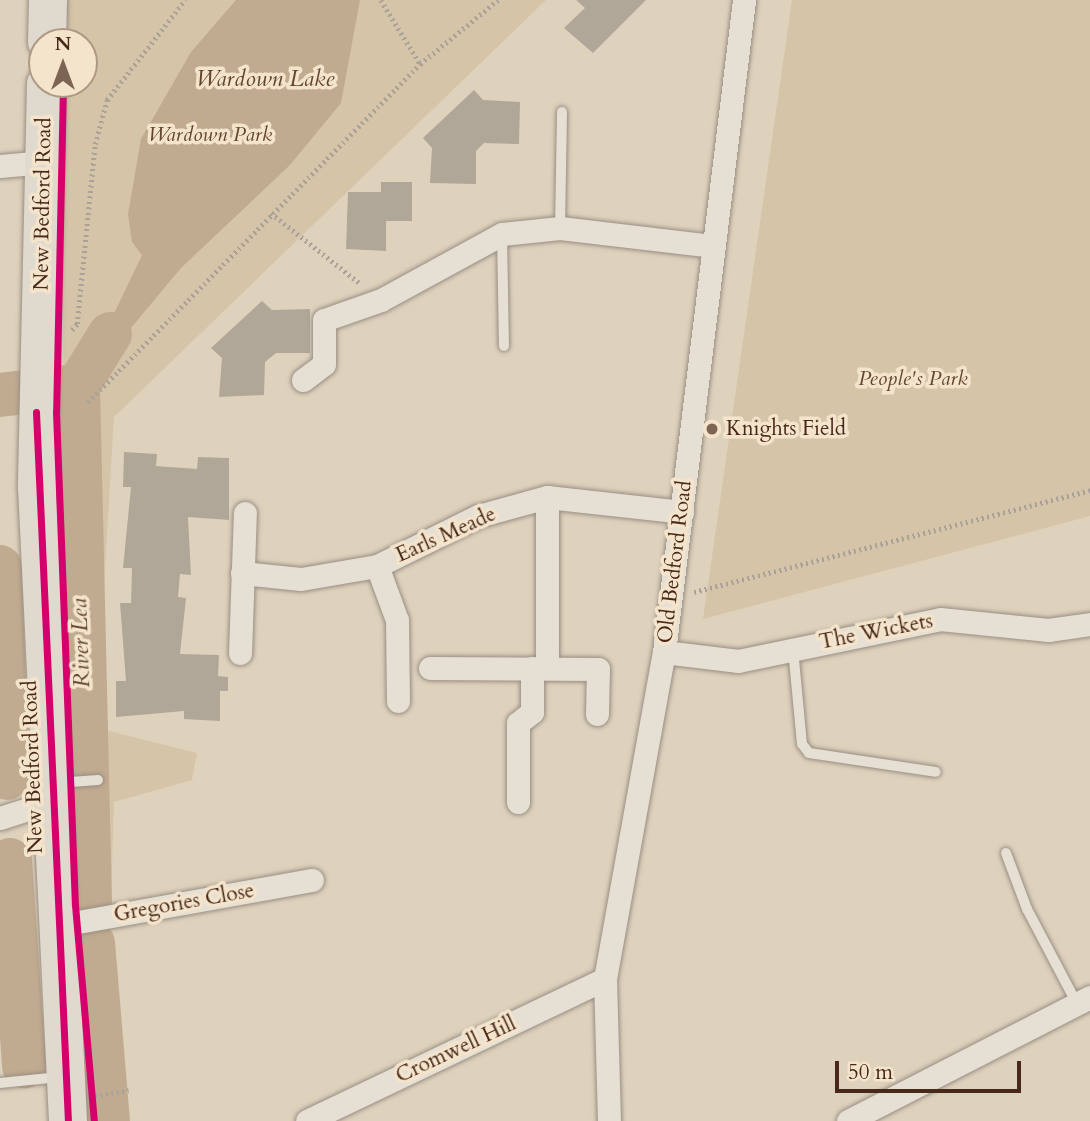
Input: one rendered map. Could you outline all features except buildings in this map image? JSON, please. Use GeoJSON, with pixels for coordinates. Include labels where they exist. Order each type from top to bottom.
{"type":"FeatureCollection","features":[{"type":"Feature","properties":{"kind":"highway"},"geometry":{"type":"LineString","coordinates":[[47,28],[48,0]]}},
{"type":"Feature","properties":{"kind":"highway","name":"New Bedford Road"},"geometry":{"type":"LineString","coordinates":[[46,98],[40,360],[36,412],[65,788],[56,926],[78,1098]]}},
{"type":"Feature","properties":{"kind":"street","name":"Old Bedford Road"},"geometry":{"type":"LineString","coordinates":[[609,1121],[605,979],[664,652],[744,0]]}},
{"type":"Feature","properties":{"kind":"street"},"geometry":{"type":"LineString","coordinates":[[0,166],[44,162]]}},
{"type":"Feature","properties":{"kind":"street"},"geometry":{"type":"LineString","coordinates":[[303,380],[324,364],[324,320],[381,300],[502,234],[560,228],[714,246]]}},
{"type":"Feature","properties":{"kind":"street"},"geometry":{"type":"LineString","coordinates":[[518,802],[518,723],[532,712],[539,668],[547,496]]}},
{"type":"Feature","properties":{"kind":"street","name":"Earls Meade"},"geometry":{"type":"LineString","coordinates":[[242,573],[300,579],[377,566],[478,516],[547,496],[682,512]]}},
{"type":"Feature","properties":{"kind":"street"},"geometry":{"type":"LineString","coordinates":[[240,653],[245,513]]}},
{"type":"Feature","properties":{"kind":"street","name":"Earls Meade"},"geometry":{"type":"LineString","coordinates":[[377,566],[397,620],[398,701]]}},
{"type":"Feature","properties":{"kind":"street","name":"The Wickets"},"geometry":{"type":"LineString","coordinates":[[664,652],[738,661],[940,619],[1048,630],[1090,624]]}},
{"type":"Feature","properties":{"kind":"street"},"geometry":{"type":"LineString","coordinates":[[430,668],[598,669],[597,714]]}},
{"type":"Feature","properties":{"kind":"street"},"geometry":{"type":"LineString","coordinates":[[0,818],[65,788]]}},
{"type":"Feature","properties":{"kind":"street","name":"Gregories Close"},"geometry":{"type":"LineString","coordinates":[[56,926],[312,880]]}},
{"type":"Feature","properties":{"kind":"street","name":"Cromwell Hill"},"geometry":{"type":"LineString","coordinates":[[307,1121],[605,979]]}},
{"type":"Feature","properties":{"kind":"street"},"geometry":{"type":"LineString","coordinates":[[848,1121],[1083,1000]]}},
{"type":"Feature","properties":{"kind":"lane"},"geometry":{"type":"LineString","coordinates":[[560,228],[562,112]]}},
{"type":"Feature","properties":{"kind":"lane"},"geometry":{"type":"LineString","coordinates":[[502,234],[504,346]]}},
{"type":"Feature","properties":{"kind":"lane"},"geometry":{"type":"LineString","coordinates":[[793,649],[802,744],[809,753],[936,772]]}},
{"type":"Feature","properties":{"kind":"lane"},"geometry":{"type":"LineString","coordinates":[[65,788],[98,780]]}},
{"type":"Feature","properties":{"kind":"lane"},"geometry":{"type":"LineString","coordinates":[[1006,853],[1027,909],[1083,1000]]}},
{"type":"Feature","properties":{"kind":"lane"},"geometry":{"type":"LineString","coordinates":[[0,1083],[78,1098]]}},
{"type":"Feature","properties":{"kind":"path"},"geometry":{"type":"LineString","coordinates":[[68,332],[78,324],[95,144],[107,100],[185,0]]}},
{"type":"Feature","properties":{"kind":"path"},"geometry":{"type":"LineString","coordinates":[[380,0],[419,64]]}},
{"type":"Feature","properties":{"kind":"path"},"geometry":{"type":"LineString","coordinates":[[88,402],[419,64],[498,0]]}},
{"type":"Feature","properties":{"kind":"path"},"geometry":{"type":"LineString","coordinates":[[271,213],[338,266]]}},
{"type":"Feature","properties":{"kind":"path"},"geometry":{"type":"LineString","coordinates":[[671,598],[1090,490]]}},
{"type":"Feature","properties":{"kind":"path"},"geometry":{"type":"LineString","coordinates":[[78,1098],[128,1090]]}},
{"type":"Feature","properties":{"kind":"green space","name":"Wardown Park"},"geometry":{"type":"Polygon","coordinates":[[[59,0],[546,0],[114,417],[99,668],[102,729],[197,753],[192,780],[114,802],[111,902],[96,899],[88,652],[91,441],[65,465],[60,98],[98,98],[98,28],[60,28],[59,0]]]}},
{"type":"Feature","properties":{"kind":"green space","name":"People's Park"},"geometry":{"type":"Polygon","coordinates":[[[792,0],[1090,0],[1090,516],[703,619],[792,0]]]}},
{"type":"Feature","properties":{"kind":"water","name":"Wardown Lake"},"geometry":{"type":"Polygon","coordinates":[[[236,0],[360,0],[341,103],[290,165],[181,268],[90,377],[88,402],[76,408],[79,366],[99,345],[142,255],[132,242],[128,214],[141,139],[191,52],[236,0]]]}},
{"type":"Feature","properties":{"kind":"waterway","name":"River Lea"},"geometry":{"type":"LineString","coordinates":[[0,395],[78,386],[110,334]]}},
{"type":"Feature","properties":{"kind":"waterway","name":"River Lea"},"geometry":{"type":"LineString","coordinates":[[78,386],[90,901]]}},
{"type":"Feature","properties":{"kind":"waterway","name":"River Lea"},"geometry":{"type":"LineString","coordinates":[[0,567],[7,778]]}},
{"type":"Feature","properties":{"kind":"waterway","name":"River Lea"},"geometry":{"type":"LineString","coordinates":[[10,860],[24,1067]]}},
{"type":"Feature","properties":{"kind":"waterway","name":"River Lea"},"geometry":{"type":"LineString","coordinates":[[93,943],[108,1121]]}},
{"type":"Feature","properties":{"kind":"cycle path"},"geometry":{"type":"LineString","coordinates":[[63,98],[56,412],[75,905],[94,1121]]}},
{"type":"Feature","properties":{"kind":"cycle path"},"geometry":{"type":"LineString","coordinates":[[36,412],[68,1121]]}},
{"type":"Feature","properties":{"kind":"place","name":"Knights Field"},"geometry":{"type":"Point","coordinates":[712,429]}}]}
